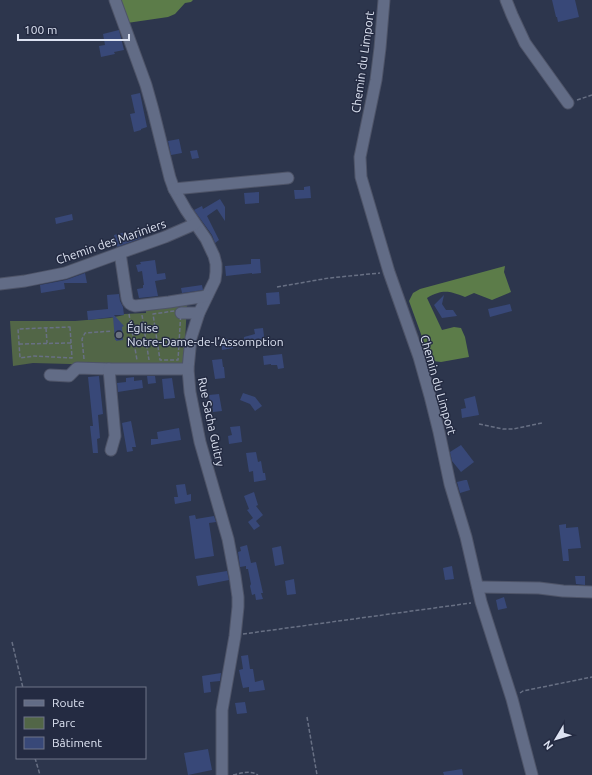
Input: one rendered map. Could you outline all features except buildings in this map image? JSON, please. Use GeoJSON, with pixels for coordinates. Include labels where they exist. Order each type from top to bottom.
{"type":"FeatureCollection","features":[{"type":"Feature","properties":{"kind":"street","name":"Rue Sacha Guitry"},"geometry":{"type":"LineString","coordinates":[[115,0],[146,85],[168,172],[174,189],[206,239],[216,264],[215,280],[199,313],[191,338],[188,369],[190,392],[200,442],[228,540],[235,576],[238,607],[235,636],[222,710],[222,775]]}},
{"type":"Feature","properties":{"kind":"street","name":"Chemin du Limport"},"geometry":{"type":"LineString","coordinates":[[384,0],[376,80],[362,144],[361,177],[389,272],[419,357],[439,432],[450,484],[466,537],[481,602],[512,699],[532,775]]}},
{"type":"Feature","properties":{"kind":"street"},"geometry":{"type":"LineString","coordinates":[[506,0],[525,43],[568,103]]}},
{"type":"Feature","properties":{"kind":"street"},"geometry":{"type":"LineString","coordinates":[[174,189],[251,186],[288,178]]}},
{"type":"Feature","properties":{"kind":"street","name":"Chemin des Mariniers"},"geometry":{"type":"LineString","coordinates":[[0,284],[65,273],[165,237],[195,224]]}},
{"type":"Feature","properties":{"kind":"street"},"geometry":{"type":"LineString","coordinates":[[120,252],[127,299],[130,309],[135,306],[208,296]]}},
{"type":"Feature","properties":{"kind":"street"},"geometry":{"type":"LineString","coordinates":[[180,313],[199,313]]}},
{"type":"Feature","properties":{"kind":"street"},"geometry":{"type":"LineString","coordinates":[[50,375],[69,376],[80,363],[109,369],[188,369]]}},
{"type":"Feature","properties":{"kind":"street"},"geometry":{"type":"LineString","coordinates":[[109,369],[115,436],[111,450]]}},
{"type":"Feature","properties":{"kind":"street"},"geometry":{"type":"LineString","coordinates":[[478,586],[539,588],[592,592]]}},
{"type":"Feature","properties":{"kind":"path"},"geometry":{"type":"LineString","coordinates":[[568,103],[592,95]]}},
{"type":"Feature","properties":{"kind":"path"},"geometry":{"type":"LineString","coordinates":[[277,287],[329,278],[389,272]]}},
{"type":"Feature","properties":{"kind":"path"},"geometry":{"type":"LineString","coordinates":[[130,309],[137,360],[143,360]]}},
{"type":"Feature","properties":{"kind":"path"},"geometry":{"type":"LineString","coordinates":[[142,315],[149,360],[160,360],[178,360],[181,310],[153,314],[160,360]]}},
{"type":"Feature","properties":{"kind":"path"},"geometry":{"type":"LineString","coordinates":[[70,327],[72,358],[34,356],[20,358],[18,329],[46,328],[70,327]]}},
{"type":"Feature","properties":{"kind":"path"},"geometry":{"type":"LineString","coordinates":[[46,328],[47,344]]}},
{"type":"Feature","properties":{"kind":"path"},"geometry":{"type":"LineString","coordinates":[[80,363],[82,339],[85,333],[112,331]]}},
{"type":"Feature","properties":{"kind":"path"},"geometry":{"type":"LineString","coordinates":[[19,344],[71,343]]}},
{"type":"Feature","properties":{"kind":"path"},"geometry":{"type":"LineString","coordinates":[[479,424],[503,429],[514,429],[542,423]]}},
{"type":"Feature","properties":{"kind":"path"},"geometry":{"type":"LineString","coordinates":[[235,636],[481,602]]}},
{"type":"Feature","properties":{"kind":"path"},"geometry":{"type":"LineString","coordinates":[[12,642],[23,687]]}},
{"type":"Feature","properties":{"kind":"path"},"geometry":{"type":"LineString","coordinates":[[512,699],[522,691],[592,677]]}},
{"type":"Feature","properties":{"kind":"path"},"geometry":{"type":"LineString","coordinates":[[307,718],[317,775]]}},
{"type":"Feature","properties":{"kind":"path"},"geometry":{"type":"LineString","coordinates":[[35,759],[40,775]]}},
{"type":"Feature","properties":{"kind":"path"},"geometry":{"type":"LineString","coordinates":[[233,775],[246,772],[254,772],[258,775]]}},
{"type":"Feature","properties":{"kind":"green space"},"geometry":{"type":"Polygon","coordinates":[[[119,0],[193,0],[185,3],[175,14],[168,17],[127,23],[119,0]]]}},
{"type":"Feature","properties":{"kind":"green space"},"geometry":{"type":"Polygon","coordinates":[[[505,266],[504,272],[511,292],[492,300],[474,293],[465,297],[455,293],[446,292],[437,293],[427,298],[442,330],[454,327],[461,328],[465,337],[469,357],[441,362],[433,361],[426,348],[409,301],[413,293],[420,289],[505,266]]]}},
{"type":"Feature","properties":{"kind":"green space"},"geometry":{"type":"Polygon","coordinates":[[[187,303],[184,363],[179,367],[33,363],[13,366],[10,321],[75,321],[110,318],[124,314],[146,313],[146,308],[187,303]]]}},
{"type":"Feature","properties":{"kind":"place","name":"Église Notre-Dame-de-l'Assomption"},"geometry":{"type":"Point","coordinates":[119,335]}}]}
